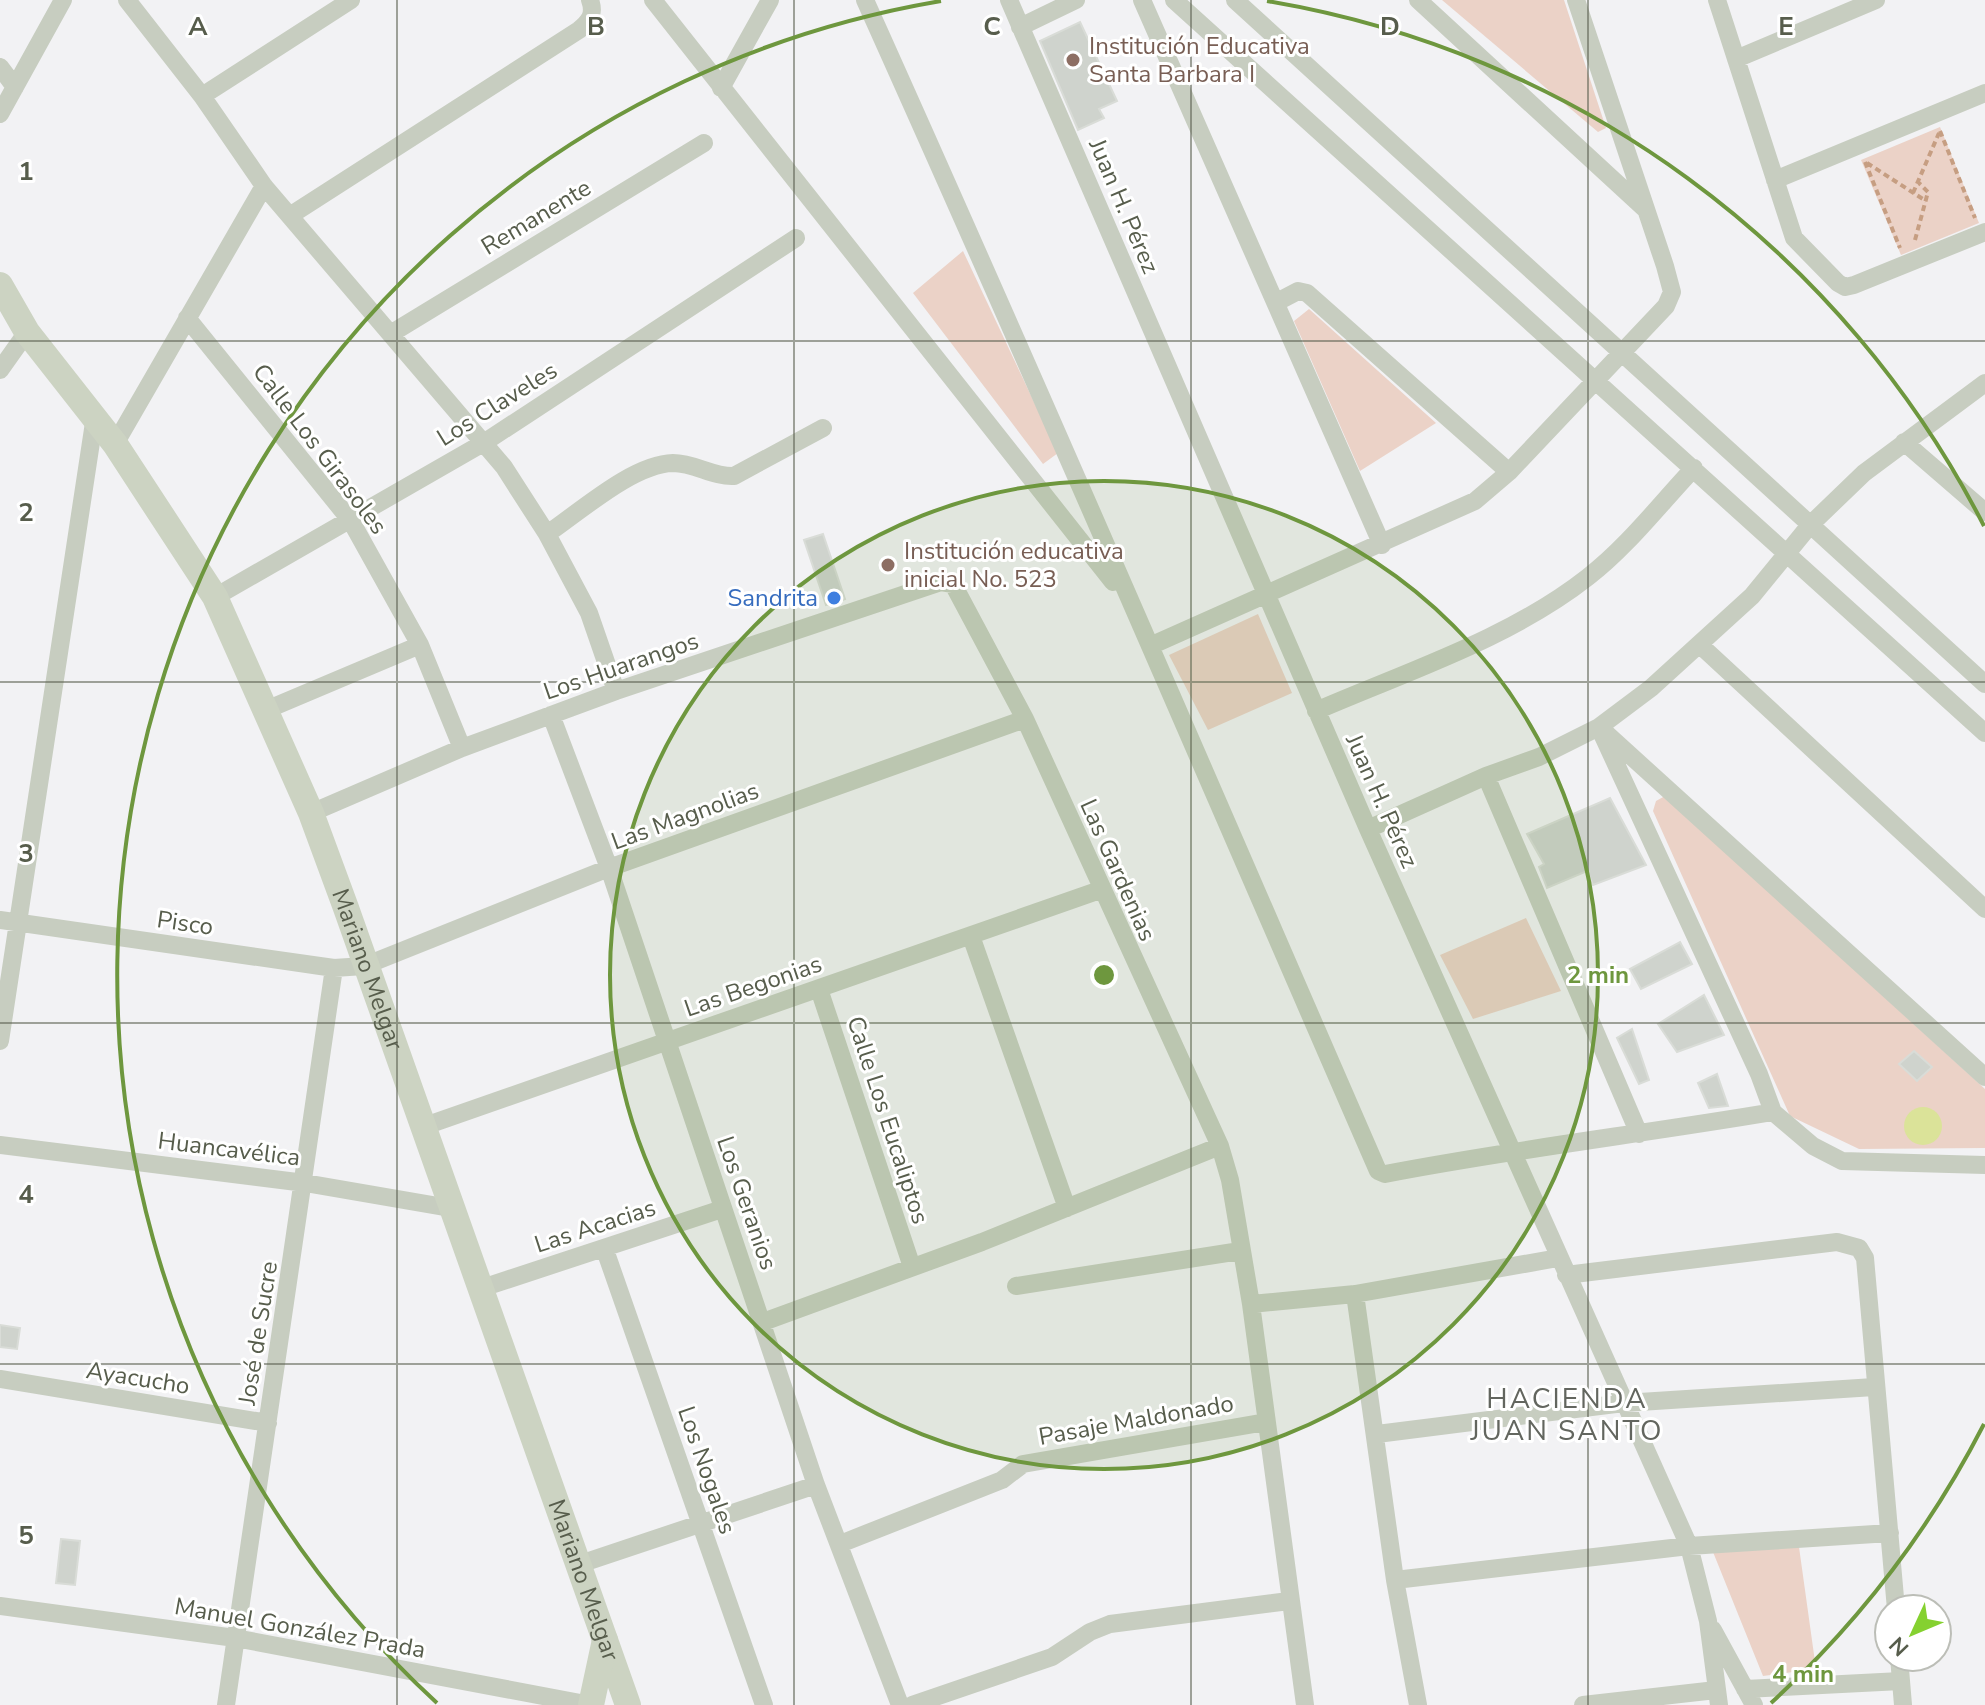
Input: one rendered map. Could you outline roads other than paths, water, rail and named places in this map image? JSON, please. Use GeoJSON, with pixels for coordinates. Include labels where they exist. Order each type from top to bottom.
{"type":"FeatureCollection","features":[{"type":"Feature","properties":{"kind":"main road","name":"Mariano Melgar"},"geometry":{"type":"LineString","coordinates":[[0,285],[27,332],[115,444],[215,597],[266,710],[311,813],[628,1705]]}},
{"type":"Feature","properties":{"kind":"main road"},"geometry":{"type":"LineString","coordinates":[[591,1705],[605,1640]]}},
{"type":"Feature","properties":{"kind":"street"},"geometry":{"type":"LineString","coordinates":[[0,114],[63,0]]}},
{"type":"Feature","properties":{"kind":"street"},"geometry":{"type":"LineString","coordinates":[[127,0],[202,96],[264,186],[485,442],[547,534],[589,613],[616,691]]}},
{"type":"Feature","properties":{"kind":"street"},"geometry":{"type":"LineString","coordinates":[[202,96],[351,0]]}},
{"type":"Feature","properties":{"kind":"street"},"geometry":{"type":"LineString","coordinates":[[291,215],[579,30],[590,21],[593,11],[590,0]]}},
{"type":"Feature","properties":{"kind":"street"},"geometry":{"type":"LineString","coordinates":[[653,0],[1128,600]]}},
{"type":"Feature","properties":{"kind":"street"},"geometry":{"type":"LineString","coordinates":[[721,88],[770,0]]}},
{"type":"Feature","properties":{"kind":"street"},"geometry":{"type":"LineString","coordinates":[[865,0],[1066,448],[1128,600],[1378,1171],[1385,1174],[1510,1150],[1639,1134],[1773,1112]]}},
{"type":"Feature","properties":{"kind":"street","name":"Juan H. Pérez"},"geometry":{"type":"LineString","coordinates":[[1009,0],[1316,711],[1689,1546],[1708,1621]]}},
{"type":"Feature","properties":{"kind":"street"},"geometry":{"type":"LineString","coordinates":[[1020,27],[1076,0]]}},
{"type":"Feature","properties":{"kind":"street"},"geometry":{"type":"LineString","coordinates":[[1142,0],[1277,302],[1277,313],[1382,545]]}},
{"type":"Feature","properties":{"kind":"street"},"geometry":{"type":"LineString","coordinates":[[1174,0],[1985,733]]}},
{"type":"Feature","properties":{"kind":"street"},"geometry":{"type":"LineString","coordinates":[[1235,0],[1985,684]]}},
{"type":"Feature","properties":{"kind":"street"},"geometry":{"type":"LineString","coordinates":[[1419,0],[1647,211]]}},
{"type":"Feature","properties":{"kind":"street"},"geometry":{"type":"LineString","coordinates":[[1150,646],[1462,509],[1509,472],[1666,306],[1672,292],[1576,0]]}},
{"type":"Feature","properties":{"kind":"street"},"geometry":{"type":"LineString","coordinates":[[1717,0],[1794,238],[1814,262],[1845,287],[1980,226]]}},
{"type":"Feature","properties":{"kind":"street"},"geometry":{"type":"LineString","coordinates":[[1736,59],[1876,0]]}},
{"type":"Feature","properties":{"kind":"street"},"geometry":{"type":"LineString","coordinates":[[0,67],[15,87]]}},
{"type":"Feature","properties":{"kind":"street"},"geometry":{"type":"LineString","coordinates":[[1775,180],[1985,93]]}},
{"type":"Feature","properties":{"kind":"street","name":"Remanente"},"geometry":{"type":"LineString","coordinates":[[392,333],[704,143]]}},
{"type":"Feature","properties":{"kind":"street"},"geometry":{"type":"LineString","coordinates":[[115,444],[264,186]]}},
{"type":"Feature","properties":{"kind":"street","name":"Los Claveles"},"geometry":{"type":"LineString","coordinates":[[215,597],[485,442],[796,238]]}},
{"type":"Feature","properties":{"kind":"street"},"geometry":{"type":"LineString","coordinates":[[1277,302],[1298,291],[1307,293],[1509,472]]}},
{"type":"Feature","properties":{"kind":"street","name":"Calle Los Girasoles"},"geometry":{"type":"LineString","coordinates":[[187,318],[351,521],[420,645],[462,748]]}},
{"type":"Feature","properties":{"kind":"street"},"geometry":{"type":"LineString","coordinates":[[0,370],[27,332]]}},
{"type":"Feature","properties":{"kind":"street"},"geometry":{"type":"LineString","coordinates":[[1368,829],[1486,776],[1539,757],[1599,727],[1700,645],[1752,596],[1810,525],[1864,473],[1985,383]]}},
{"type":"Feature","properties":{"kind":"street"},"geometry":{"type":"LineString","coordinates":[[0,1041],[95,416]]}},
{"type":"Feature","properties":{"kind":"street"},"geometry":{"type":"LineString","coordinates":[[547,534],[635,474],[678,464],[721,477],[734,476],[823,428]]}},
{"type":"Feature","properties":{"kind":"street"},"geometry":{"type":"LineString","coordinates":[[1904,442],[1985,512]]}},
{"type":"Feature","properties":{"kind":"street"},"geometry":{"type":"LineString","coordinates":[[1316,711],[1513,626],[1552,602],[1590,576],[1694,468]]}},
{"type":"Feature","properties":{"kind":"street","name":"Los Huarangos"},"geometry":{"type":"LineString","coordinates":[[311,813],[462,748],[616,691],[941,582],[953,584]]}},
{"type":"Feature","properties":{"kind":"street","name":"Las Gardenias"},"geometry":{"type":"LineString","coordinates":[[953,584],[1025,719],[1100,890],[1220,1146],[1230,1180],[1251,1304],[1305,1705]]}},
{"type":"Feature","properties":{"kind":"street"},"geometry":{"type":"LineString","coordinates":[[266,710],[420,645]]}},
{"type":"Feature","properties":{"kind":"street"},"geometry":{"type":"LineString","coordinates":[[1700,645],[1985,909]]}},
{"type":"Feature","properties":{"kind":"street","name":"Los Geranios"},"geometry":{"type":"LineString","coordinates":[[551,715],[609,868],[816,1485],[900,1705]]}},
{"type":"Feature","properties":{"kind":"street","name":"Las Magnolias"},"geometry":{"type":"LineString","coordinates":[[364,966],[609,868],[1025,719]]}},
{"type":"Feature","properties":{"kind":"street"},"geometry":{"type":"LineString","coordinates":[[1599,727],[1985,1077]]}},
{"type":"Feature","properties":{"kind":"street"},"geometry":{"type":"LineString","coordinates":[[1599,727],[1759,1074],[1773,1112],[1813,1146],[1842,1161],[1985,1165]]}},
{"type":"Feature","properties":{"kind":"street"},"geometry":{"type":"LineString","coordinates":[[1486,776],[1639,1134]]}},
{"type":"Feature","properties":{"kind":"street","name":"Las Begonias"},"geometry":{"type":"LineString","coordinates":[[422,1127],[1100,890]]}},
{"type":"Feature","properties":{"kind":"street","name":"Pisco"},"geometry":{"type":"LineString","coordinates":[[0,920],[334,968],[364,966]]}},
{"type":"Feature","properties":{"kind":"street"},"geometry":{"type":"LineString","coordinates":[[971,936],[1067,1208]]}},
{"type":"Feature","properties":{"kind":"street","name":"José de Sucre"},"geometry":{"type":"LineString","coordinates":[[226,1705],[305,1183],[334,968]]}},
{"type":"Feature","properties":{"kind":"street","name":"Calle Los Eucaliptos"},"geometry":{"type":"LineString","coordinates":[[819,989],[912,1267]]}},
{"type":"Feature","properties":{"kind":"street","name":"Huancavélica"},"geometry":{"type":"LineString","coordinates":[[0,1145],[305,1183],[450,1208]]}},
{"type":"Feature","properties":{"kind":"street"},"geometry":{"type":"LineString","coordinates":[[763,1322],[1067,1208],[1220,1146]]}},
{"type":"Feature","properties":{"kind":"street","name":"Las Acacias"},"geometry":{"type":"LineString","coordinates":[[482,1288],[722,1209]]}},
{"type":"Feature","properties":{"kind":"street"},"geometry":{"type":"LineString","coordinates":[[1251,1304],[1355,1294],[1562,1266],[1837,1242],[1859,1248],[1865,1258],[1874,1387],[1895,1593]]}},
{"type":"Feature","properties":{"kind":"street","name":"Los Nogales"},"geometry":{"type":"LineString","coordinates":[[605,1250],[764,1705]]}},
{"type":"Feature","properties":{"kind":"street"},"geometry":{"type":"LineString","coordinates":[[1016,1286],[1240,1251]]}},
{"type":"Feature","properties":{"kind":"street"},"geometry":{"type":"LineString","coordinates":[[1355,1294],[1395,1580],[1418,1705]]}},
{"type":"Feature","properties":{"kind":"street","name":"Ayacucho"},"geometry":{"type":"LineString","coordinates":[[0,1379],[268,1423]]}},
{"type":"Feature","properties":{"kind":"street"},"geometry":{"type":"LineString","coordinates":[[1377,1434],[1624,1403],[1874,1387]]}},
{"type":"Feature","properties":{"kind":"street","name":"Pasaje Maldonado"},"geometry":{"type":"LineString","coordinates":[[840,1544],[1002,1480],[1023,1464],[1266,1422]]}},
{"type":"Feature","properties":{"kind":"street"},"geometry":{"type":"LineString","coordinates":[[577,1565],[816,1485]]}},
{"type":"Feature","properties":{"kind":"street"},"geometry":{"type":"LineString","coordinates":[[1395,1580],[1689,1546],[1890,1533]]}},
{"type":"Feature","properties":{"kind":"street"},"geometry":{"type":"LineString","coordinates":[[912,1705],[1052,1657],[1090,1632],[1110,1624],[1289,1601]]}},
{"type":"Feature","properties":{"kind":"street","name":"Manuel González Prada"},"geometry":{"type":"LineString","coordinates":[[0,1606],[235,1638],[591,1705]]}},
{"type":"Feature","properties":{"kind":"street"},"geometry":{"type":"LineString","coordinates":[[1708,1621],[1750,1697],[1901,1681]]}},
{"type":"Feature","properties":{"kind":"street"},"geometry":{"type":"LineString","coordinates":[[1583,1705],[1718,1697],[1708,1621]]}},
{"type":"Feature","properties":{"kind":"street"},"geometry":{"type":"LineString","coordinates":[[1900,1673],[1903,1705]]}},
{"type":"Feature","properties":{"kind":"place","name":"Institución Educativa Santa Barbara I"},"geometry":{"type":"Point","coordinates":[1073,60]}},
{"type":"Feature","properties":{"kind":"place","name":"Institución educativa inicial No. 523"},"geometry":{"type":"Point","coordinates":[888,565]}},
{"type":"Feature","properties":{"kind":"place","name":"Sandrita"},"geometry":{"type":"Point","coordinates":[834,598]}},
{"type":"Feature","properties":{"kind":"district","name":"HACIENDA JUAN SANTO"},"geometry":{"type":"Point","coordinates":[1567,1414]}}]}
